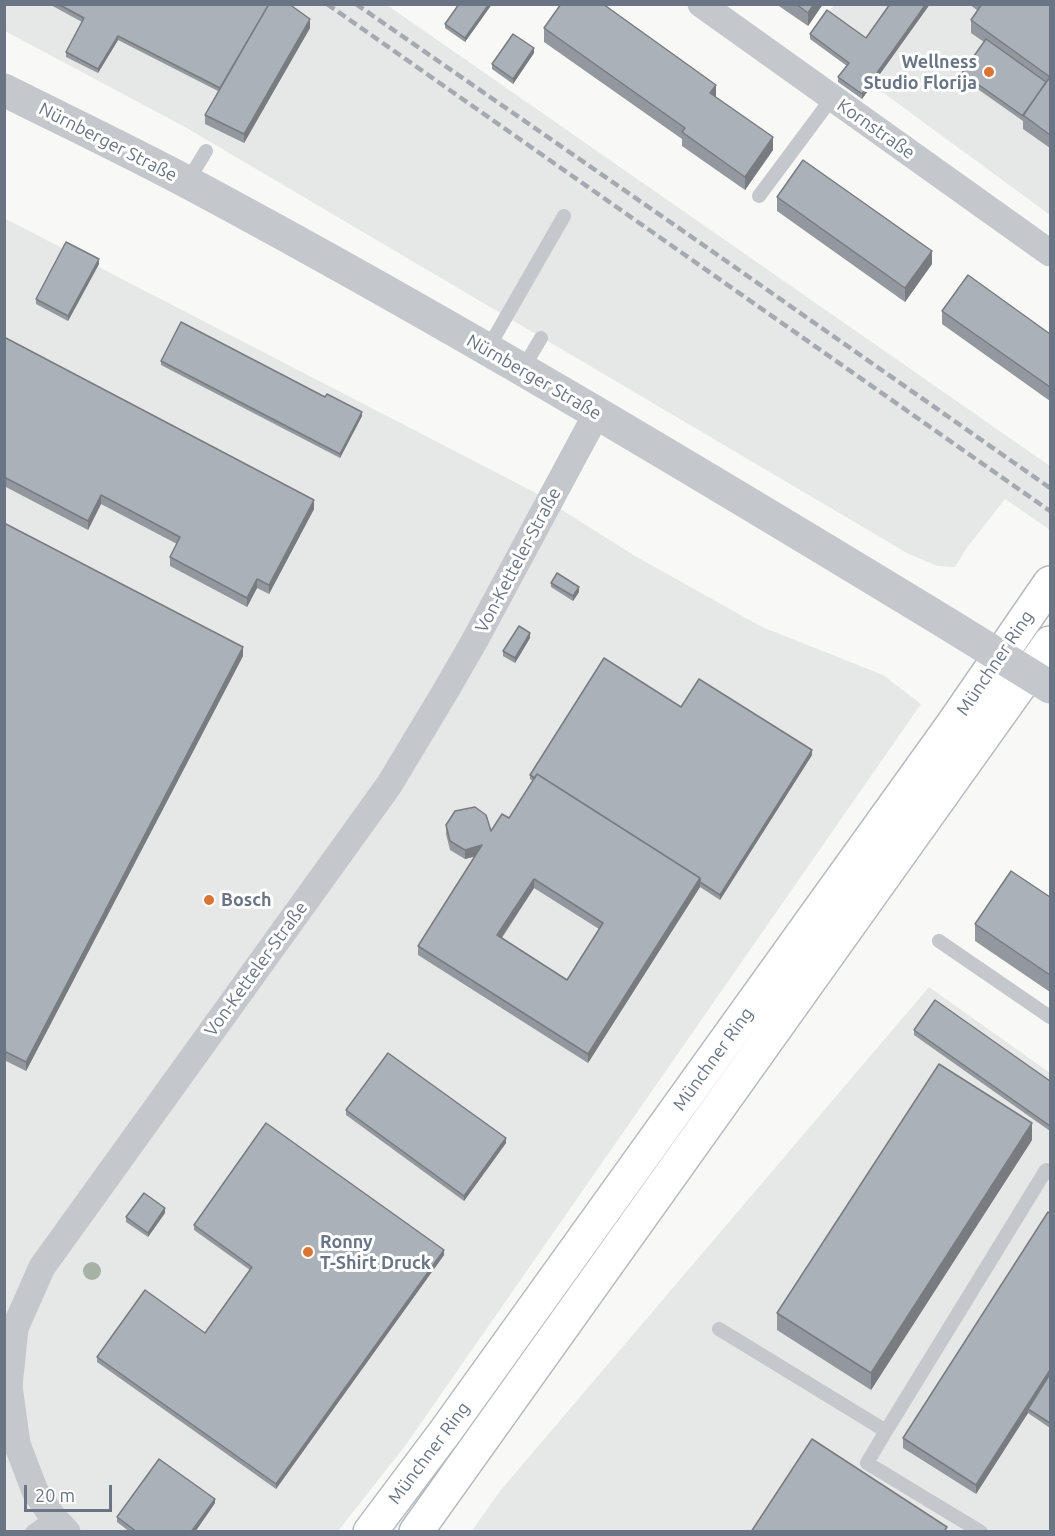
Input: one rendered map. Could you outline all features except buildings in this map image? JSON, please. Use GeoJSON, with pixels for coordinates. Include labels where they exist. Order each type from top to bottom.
{"type":"FeatureCollection","features":[{"type":"Feature","properties":{"kind":"main road","name":"Münchner Ring"},"geometry":{"type":"LineString","coordinates":[[370,1532],[446,1432],[953,724],[1050,583]]}},
{"type":"Feature","properties":{"kind":"main road","name":"Münchner Ring"},"geometry":{"type":"LineString","coordinates":[[416,1532],[1050,643]]}},
{"type":"Feature","properties":{"kind":"street","name":"Kornstraße"},"geometry":{"type":"LineString","coordinates":[[701,4],[1050,254]]}},
{"type":"Feature","properties":{"kind":"street","name":"Nürnberger Straße"},"geometry":{"type":"LineString","coordinates":[[4,90],[187,182],[338,264],[691,468],[1050,687]]}},
{"type":"Feature","properties":{"kind":"street","name":"Von-Ketteler-Straße"},"geometry":{"type":"LineString","coordinates":[[50,1527],[17,1444],[9,1386],[15,1328],[42,1268],[389,785],[470,649],[597,413]]}},
{"type":"Feature","properties":{"kind":"lane"},"geometry":{"type":"LineString","coordinates":[[759,196],[832,98]]}},
{"type":"Feature","properties":{"kind":"lane"},"geometry":{"type":"LineString","coordinates":[[187,182],[206,151]]}},
{"type":"Feature","properties":{"kind":"lane"},"geometry":{"type":"LineString","coordinates":[[487,350],[564,216]]}},
{"type":"Feature","properties":{"kind":"lane"},"geometry":{"type":"LineString","coordinates":[[522,370],[541,338]]}},
{"type":"Feature","properties":{"kind":"lane"},"geometry":{"type":"LineString","coordinates":[[939,941],[1050,1017]]}},
{"type":"Feature","properties":{"kind":"lane"},"geometry":{"type":"LineString","coordinates":[[981,1532],[867,1463],[1046,1170],[1050,1173]]}},
{"type":"Feature","properties":{"kind":"lane"},"geometry":{"type":"LineString","coordinates":[[719,1329],[886,1431]]}},
{"type":"Feature","properties":{"kind":"shaded area"},"geometry":{"type":"Polygon","coordinates":[[[4,5],[387,5],[1050,466],[1050,530],[1005,499],[966,549],[955,567],[937,566],[907,553],[185,127],[5,31],[4,5]]]}},
{"type":"Feature","properties":{"kind":"shaded area"},"geometry":{"type":"Polygon","coordinates":[[[834,5],[1050,5],[1050,215],[810,39],[834,5]]]}},
{"type":"Feature","properties":{"kind":"shaded area"},"geometry":{"type":"Polygon","coordinates":[[[4,218],[532,491],[635,556],[762,627],[883,675],[921,704],[405,1446],[338,1531],[5,1531],[4,218]]]}},
{"type":"Feature","properties":{"kind":"shaded area"},"geometry":{"type":"Polygon","coordinates":[[[929,987],[1050,1073],[1050,1531],[471,1532],[500,1491],[929,987]]]}},
{"type":"Feature","properties":{"kind":"railway"},"geometry":{"type":"LineString","coordinates":[[327,4],[1050,511]]}},
{"type":"Feature","properties":{"kind":"railway"},"geometry":{"type":"LineString","coordinates":[[356,4],[1050,488]]}},
{"type":"Feature","properties":{"kind":"place","name":"Wellness Studio Florija"},"geometry":{"type":"Point","coordinates":[989,72]}},
{"type":"Feature","properties":{"kind":"place","name":"Bosch"},"geometry":{"type":"Point","coordinates":[209,900]}},
{"type":"Feature","properties":{"kind":"place","name":"Ronny T-Shirt Druck"},"geometry":{"type":"Point","coordinates":[308,1252]}}]}
